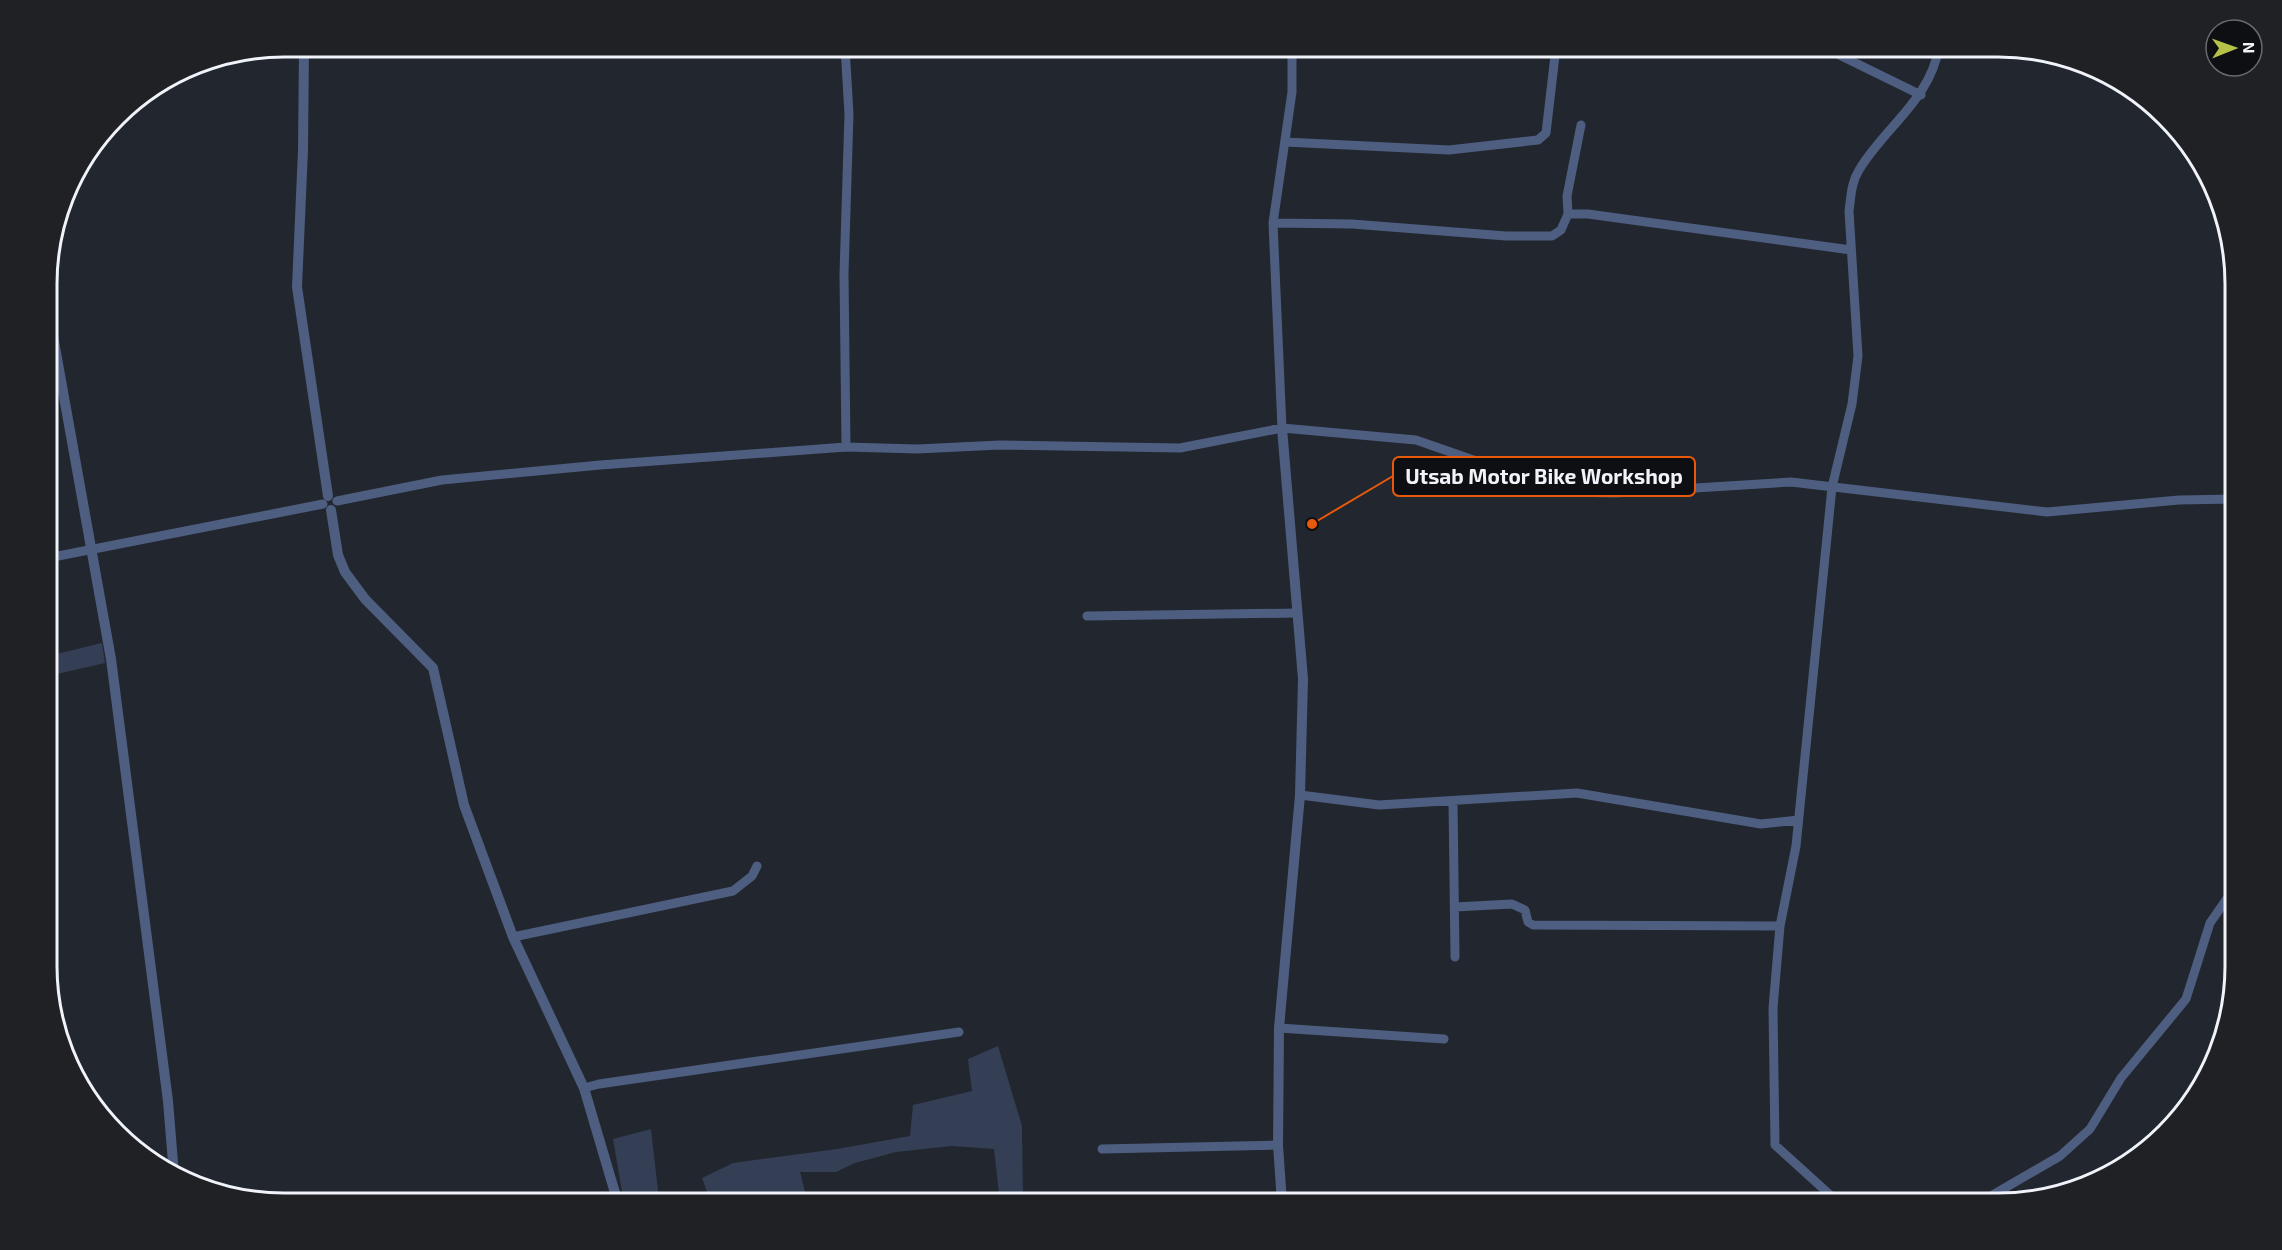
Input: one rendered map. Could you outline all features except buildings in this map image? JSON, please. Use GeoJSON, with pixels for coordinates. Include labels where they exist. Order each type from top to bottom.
{"type":"FeatureCollection","features":[{"type":"Feature","properties":{"kind":"street"},"geometry":{"type":"LineString","coordinates":[[304,57],[303,150],[297,287],[338,555],[345,572],[365,599],[433,668],[464,805],[513,937],[584,1088],[615,1193]]}},
{"type":"Feature","properties":{"kind":"street"},"geometry":{"type":"LineString","coordinates":[[846,57],[849,114],[844,274],[846,447]]}},
{"type":"Feature","properties":{"kind":"street"},"geometry":{"type":"LineString","coordinates":[[1281,1193],[1278,1146],[1279,1028],[1300,795],[1303,679],[1282,428],[1273,223],[1292,92],[1292,57]]}},
{"type":"Feature","properties":{"kind":"street"},"geometry":{"type":"LineString","coordinates":[[1285,142],[1449,150],[1539,140],[1546,133],[1555,57]]}},
{"type":"Feature","properties":{"kind":"street"},"geometry":{"type":"LineString","coordinates":[[1845,57],[1921,95]]}},
{"type":"Feature","properties":{"kind":"street"},"geometry":{"type":"LineString","coordinates":[[1828,1193],[1775,1145],[1773,1008],[1780,926],[1796,846],[1832,487],[1852,404],[1858,356],[1849,211],[1852,188],[1858,171],[1921,95],[1937,57]]}},
{"type":"Feature","properties":{"kind":"street"},"geometry":{"type":"LineString","coordinates":[[1273,223],[1352,224],[1506,236],[1552,236],[1561,230],[1568,214],[1567,196],[1581,125]]}},
{"type":"Feature","properties":{"kind":"street"},"geometry":{"type":"LineString","coordinates":[[1568,214],[1587,214],[1851,250]]}},
{"type":"Feature","properties":{"kind":"street"},"geometry":{"type":"LineString","coordinates":[[57,359],[111,659],[165,1078],[173,1164]]}},
{"type":"Feature","properties":{"kind":"street"},"geometry":{"type":"LineString","coordinates":[[57,556],[442,480],[846,447],[917,449],[1000,445],[1180,448],[1282,428],[1416,440],[1565,492],[1615,494],[1791,482],[2047,512],[2179,500],[2225,499]]}},
{"type":"Feature","properties":{"kind":"street"},"geometry":{"type":"LineString","coordinates":[[1087,616],[1297,613]]}},
{"type":"Feature","properties":{"kind":"street"},"geometry":{"type":"LineString","coordinates":[[1300,795],[1379,805],[1577,793],[1761,824],[1798,820]]}},
{"type":"Feature","properties":{"kind":"street"},"geometry":{"type":"LineString","coordinates":[[1453,801],[1455,957]]}},
{"type":"Feature","properties":{"kind":"street"},"geometry":{"type":"LineString","coordinates":[[513,937],[733,891],[752,876],[758,866]]}},
{"type":"Feature","properties":{"kind":"street"},"geometry":{"type":"LineString","coordinates":[[1996,1193],[2060,1156],[2090,1129],[2121,1078],[2186,999],[2210,923],[2225,901]]}},
{"type":"Feature","properties":{"kind":"street"},"geometry":{"type":"LineString","coordinates":[[1455,907],[1512,904],[1525,910],[1528,922],[1533,925],[1780,926]]}},
{"type":"Feature","properties":{"kind":"street"},"geometry":{"type":"LineString","coordinates":[[1279,1028],[1444,1039]]}},
{"type":"Feature","properties":{"kind":"street"},"geometry":{"type":"LineString","coordinates":[[584,1088],[959,1032]]}},
{"type":"Feature","properties":{"kind":"street"},"geometry":{"type":"LineString","coordinates":[[1102,1149],[1278,1146]]}},
{"type":"Feature","properties":{"kind":"shaded area"},"geometry":{"type":"Polygon","coordinates":[[[102,643],[105,663],[57,674],[57,654],[102,643]]]}},
{"type":"Feature","properties":{"kind":"shaded area"},"geometry":{"type":"Polygon","coordinates":[[[998,1046],[1022,1126],[1023,1193],[999,1193],[994,1149],[952,1146],[896,1152],[855,1163],[836,1172],[800,1172],[805,1193],[707,1193],[702,1178],[733,1163],[837,1149],[910,1136],[913,1105],[972,1091],[968,1059],[998,1046]]]}},
{"type":"Feature","properties":{"kind":"shaded area"},"geometry":{"type":"Polygon","coordinates":[[[651,1129],[658,1193],[622,1193],[613,1139],[651,1129]]]}},
{"type":"Feature","properties":{"kind":"place","name":"Utsab Motor Bike Workshop"},"geometry":{"type":"Point","coordinates":[1312,524]}}]}
